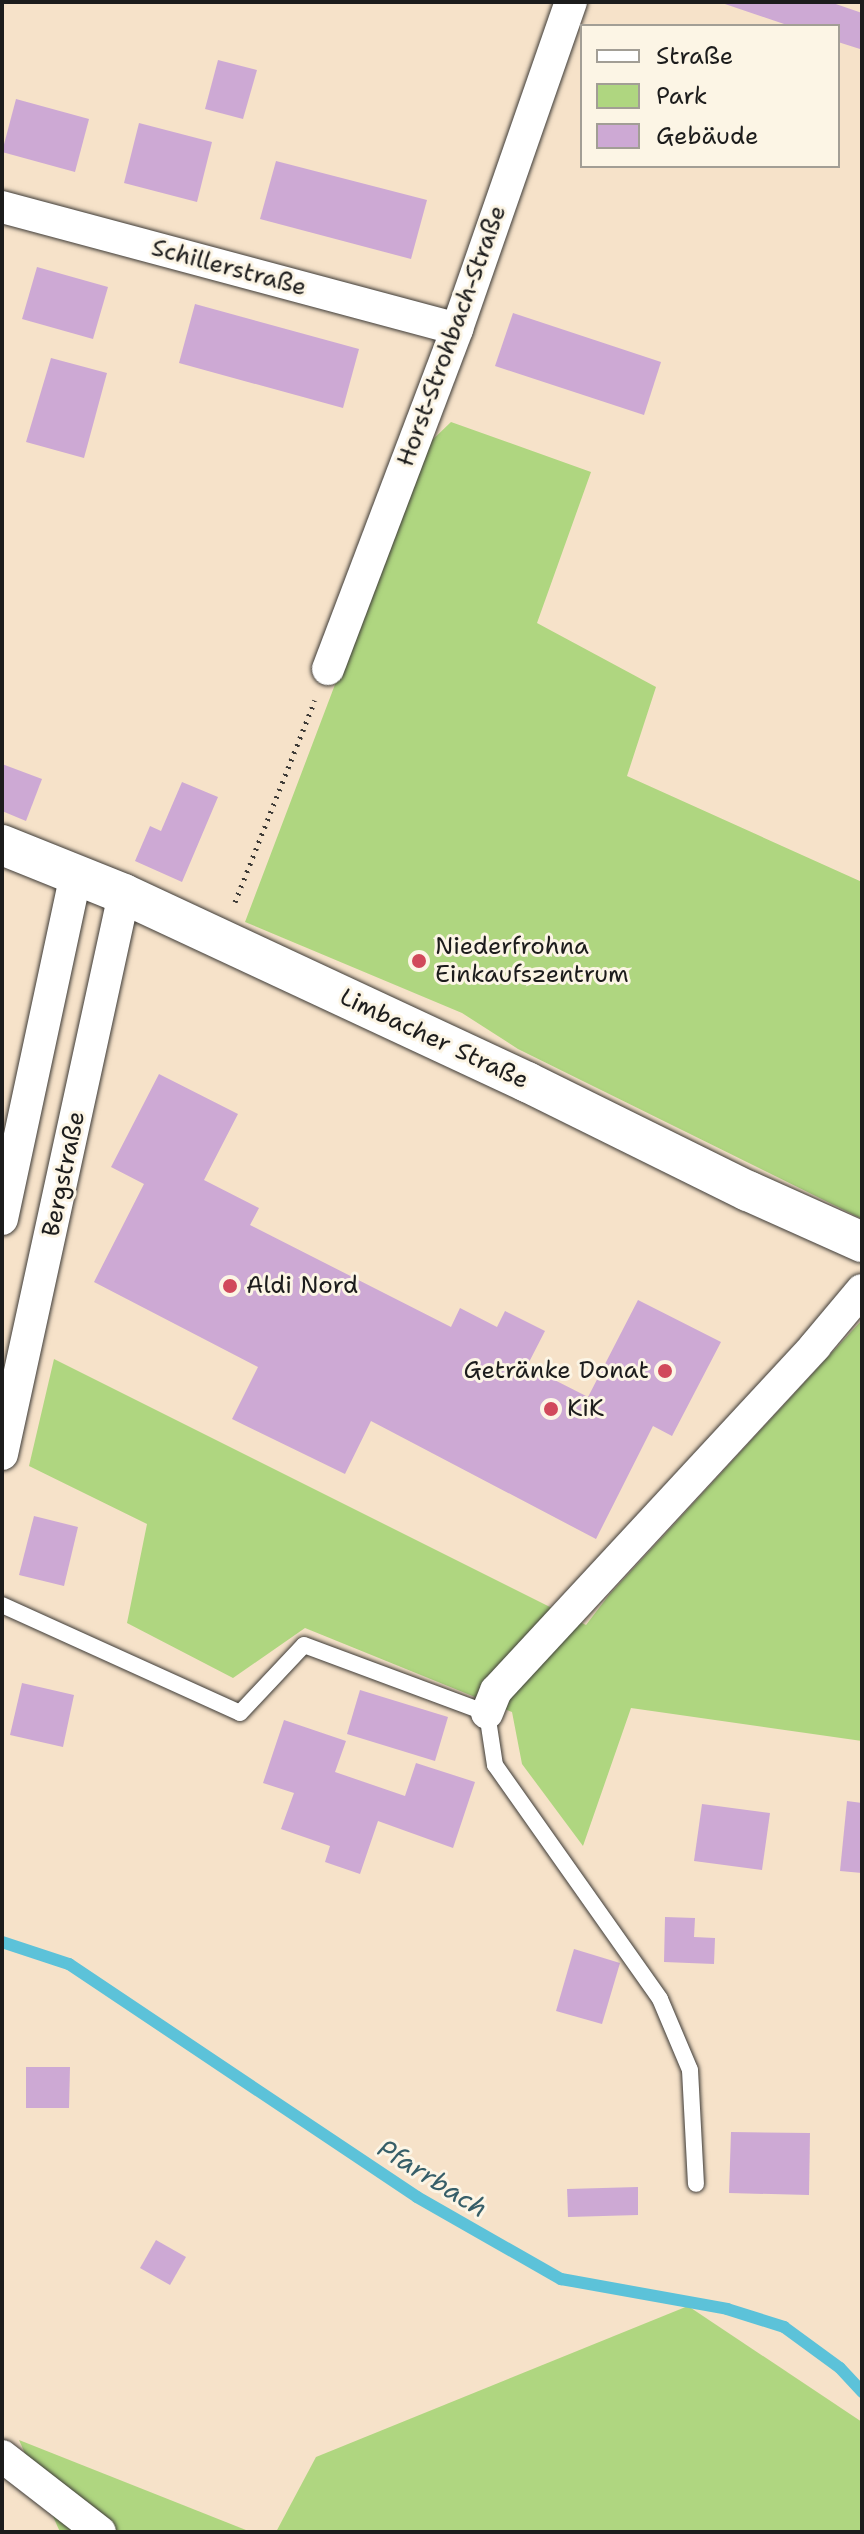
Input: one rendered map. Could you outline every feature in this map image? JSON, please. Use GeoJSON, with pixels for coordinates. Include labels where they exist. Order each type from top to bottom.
{"type":"FeatureCollection","features":[{"type":"Feature","properties":{"kind":"street","name":"Horst-Strohbach-Straße"},"geometry":{"type":"LineString","coordinates":[[328,669],[457,329],[571,2]]}},
{"type":"Feature","properties":{"kind":"street","name":"Schillerstraße"},"geometry":{"type":"LineString","coordinates":[[2,207],[457,329]]}},
{"type":"Feature","properties":{"kind":"street","name":"Limbacher Straße"},"geometry":{"type":"LineString","coordinates":[[2,845],[124,894],[527,1082],[748,1191],[862,1242]]}},
{"type":"Feature","properties":{"kind":"street"},"geometry":{"type":"LineString","coordinates":[[2,1219],[76,875]]}},
{"type":"Feature","properties":{"kind":"street","name":"Bergstraße"},"geometry":{"type":"LineString","coordinates":[[2,1454],[124,894]]}},
{"type":"Feature","properties":{"kind":"street"},"geometry":{"type":"LineString","coordinates":[[487,1713],[496,1691],[815,1346],[862,1290]]}},
{"type":"Feature","properties":{"kind":"street"},"geometry":{"type":"LineString","coordinates":[[2,2456],[100,2532]]}},
{"type":"Feature","properties":{"kind":"lane"},"geometry":{"type":"LineString","coordinates":[[2,1605],[240,1713],[304,1645],[487,1713],[495,1765],[660,1999],[690,2070],[696,2184]]}},
{"type":"Feature","properties":{"kind":"path"},"geometry":{"type":"LineString","coordinates":[[220,940],[328,669]]}},
{"type":"Feature","properties":{"kind":"green space"},"geometry":{"type":"Polygon","coordinates":[[[451,422],[591,472],[537,623],[656,687],[627,776],[862,882],[862,1219],[518,1049],[462,1013],[245,922],[425,447],[451,422]]]}},
{"type":"Feature","properties":{"kind":"green space"},"geometry":{"type":"Polygon","coordinates":[[[862,1320],[862,1741],[631,1708],[583,1846],[522,1764],[512,1712],[305,1628],[233,1678],[127,1623],[147,1524],[29,1466],[54,1359],[586,1625],[609,1595],[862,1320]]]}},
{"type":"Feature","properties":{"kind":"green space"},"geometry":{"type":"Polygon","coordinates":[[[688,2306],[862,2422],[862,2532],[276,2532],[316,2457],[688,2306]]]}},
{"type":"Feature","properties":{"kind":"green space"},"geometry":{"type":"Polygon","coordinates":[[[19,2440],[251,2532],[60,2532],[19,2440]]]}},
{"type":"Feature","properties":{"kind":"building"},"geometry":{"type":"Polygon","coordinates":[[[719,2],[830,2],[862,13],[862,42],[860,49],[840,43],[840,24],[784,24],[719,2]]]}},
{"type":"Feature","properties":{"kind":"building"},"geometry":{"type":"Polygon","coordinates":[[[218,60],[257,70],[243,119],[205,109],[218,60]]]}},
{"type":"Feature","properties":{"kind":"building"},"geometry":{"type":"Polygon","coordinates":[[[16,99],[89,119],[75,172],[2,152],[16,99]]]}},
{"type":"Feature","properties":{"kind":"building"},"geometry":{"type":"Polygon","coordinates":[[[139,123],[212,142],[197,202],[124,183],[139,123]]]}},
{"type":"Feature","properties":{"kind":"building"},"geometry":{"type":"Polygon","coordinates":[[[276,161],[427,200],[411,259],[260,219],[276,161]]]}},
{"type":"Feature","properties":{"kind":"building"},"geometry":{"type":"Polygon","coordinates":[[[37,267],[108,287],[93,339],[22,319],[37,267]]]}},
{"type":"Feature","properties":{"kind":"building"},"geometry":{"type":"Polygon","coordinates":[[[195,304],[359,349],[343,408],[179,363],[195,304]]]}},
{"type":"Feature","properties":{"kind":"building"},"geometry":{"type":"Polygon","coordinates":[[[513,313],[661,362],[644,415],[495,366],[513,313]]]}},
{"type":"Feature","properties":{"kind":"building"},"geometry":{"type":"Polygon","coordinates":[[[51,358],[107,373],[84,458],[26,442],[51,358]]]}},
{"type":"Feature","properties":{"kind":"building"},"geometry":{"type":"Polygon","coordinates":[[[2,764],[42,779],[26,821],[2,811],[2,764]]]}},
{"type":"Feature","properties":{"kind":"building"},"geometry":{"type":"Polygon","coordinates":[[[182,782],[218,797],[182,882],[135,861],[150,826],[161,831],[182,782]]]}},
{"type":"Feature","properties":{"kind":"building"},"geometry":{"type":"Polygon","coordinates":[[[159,1074],[238,1114],[204,1180],[259,1208],[250,1225],[451,1327],[460,1308],[497,1327],[505,1311],[545,1331],[527,1366],[588,1397],[638,1300],[721,1342],[672,1436],[653,1426],[596,1539],[371,1421],[345,1474],[232,1419],[258,1367],[94,1282],[144,1184],[111,1167],[159,1074]]]}},
{"type":"Feature","properties":{"kind":"building"},"geometry":{"type":"Polygon","coordinates":[[[34,1516],[78,1527],[64,1586],[19,1575],[34,1516]]]}},
{"type":"Feature","properties":{"kind":"building"},"geometry":{"type":"Polygon","coordinates":[[[22,1683],[74,1695],[63,1747],[10,1735],[22,1683]]]}},
{"type":"Feature","properties":{"kind":"building"},"geometry":{"type":"Polygon","coordinates":[[[360,1690],[448,1717],[435,1761],[347,1734],[360,1690]]]}},
{"type":"Feature","properties":{"kind":"building"},"geometry":{"type":"Polygon","coordinates":[[[284,1720],[346,1741],[335,1772],[405,1796],[416,1763],[475,1782],[453,1848],[378,1821],[360,1874],[325,1862],[330,1846],[281,1829],[294,1793],[263,1783],[284,1720]]]}},
{"type":"Feature","properties":{"kind":"building"},"geometry":{"type":"Polygon","coordinates":[[[847,1801],[862,1803],[862,1873],[840,1871],[847,1801]]]}},
{"type":"Feature","properties":{"kind":"building"},"geometry":{"type":"Polygon","coordinates":[[[702,1804],[770,1813],[762,1870],[694,1861],[702,1804]]]}},
{"type":"Feature","properties":{"kind":"building"},"geometry":{"type":"Polygon","coordinates":[[[665,1917],[695,1918],[694,1937],[715,1938],[714,1964],[664,1962],[665,1917]]]}},
{"type":"Feature","properties":{"kind":"building"},"geometry":{"type":"Polygon","coordinates":[[[574,1949],[620,1963],[602,2024],[556,2011],[574,1949]]]}},
{"type":"Feature","properties":{"kind":"building"},"geometry":{"type":"Polygon","coordinates":[[[26,2067],[70,2067],[69,2108],[26,2108],[26,2067]]]}},
{"type":"Feature","properties":{"kind":"building"},"geometry":{"type":"Polygon","coordinates":[[[731,2132],[810,2133],[809,2195],[729,2193],[731,2132]]]}},
{"type":"Feature","properties":{"kind":"building"},"geometry":{"type":"Polygon","coordinates":[[[638,2187],[638,2215],[568,2217],[567,2189],[638,2187]]]}},
{"type":"Feature","properties":{"kind":"building"},"geometry":{"type":"Polygon","coordinates":[[[156,2240],[186,2257],[170,2285],[140,2268],[156,2240]]]}},
{"type":"Feature","properties":{"kind":"waterway","name":"Pfarrbach"},"geometry":{"type":"LineString","coordinates":[[2,1942],[69,1964],[417,2197],[561,2279],[727,2309],[784,2327],[840,2368],[862,2392]]}},
{"type":"Feature","properties":{"kind":"place","name":"Niederfrohna Einkaufszentrum"},"geometry":{"type":"Point","coordinates":[419,961]}},
{"type":"Feature","properties":{"kind":"place","name":"Aldi Nord"},"geometry":{"type":"Point","coordinates":[230,1286]}},
{"type":"Feature","properties":{"kind":"place","name":"Getränke Donat"},"geometry":{"type":"Point","coordinates":[665,1371]}},
{"type":"Feature","properties":{"kind":"place","name":"KiK"},"geometry":{"type":"Point","coordinates":[551,1409]}}]}
